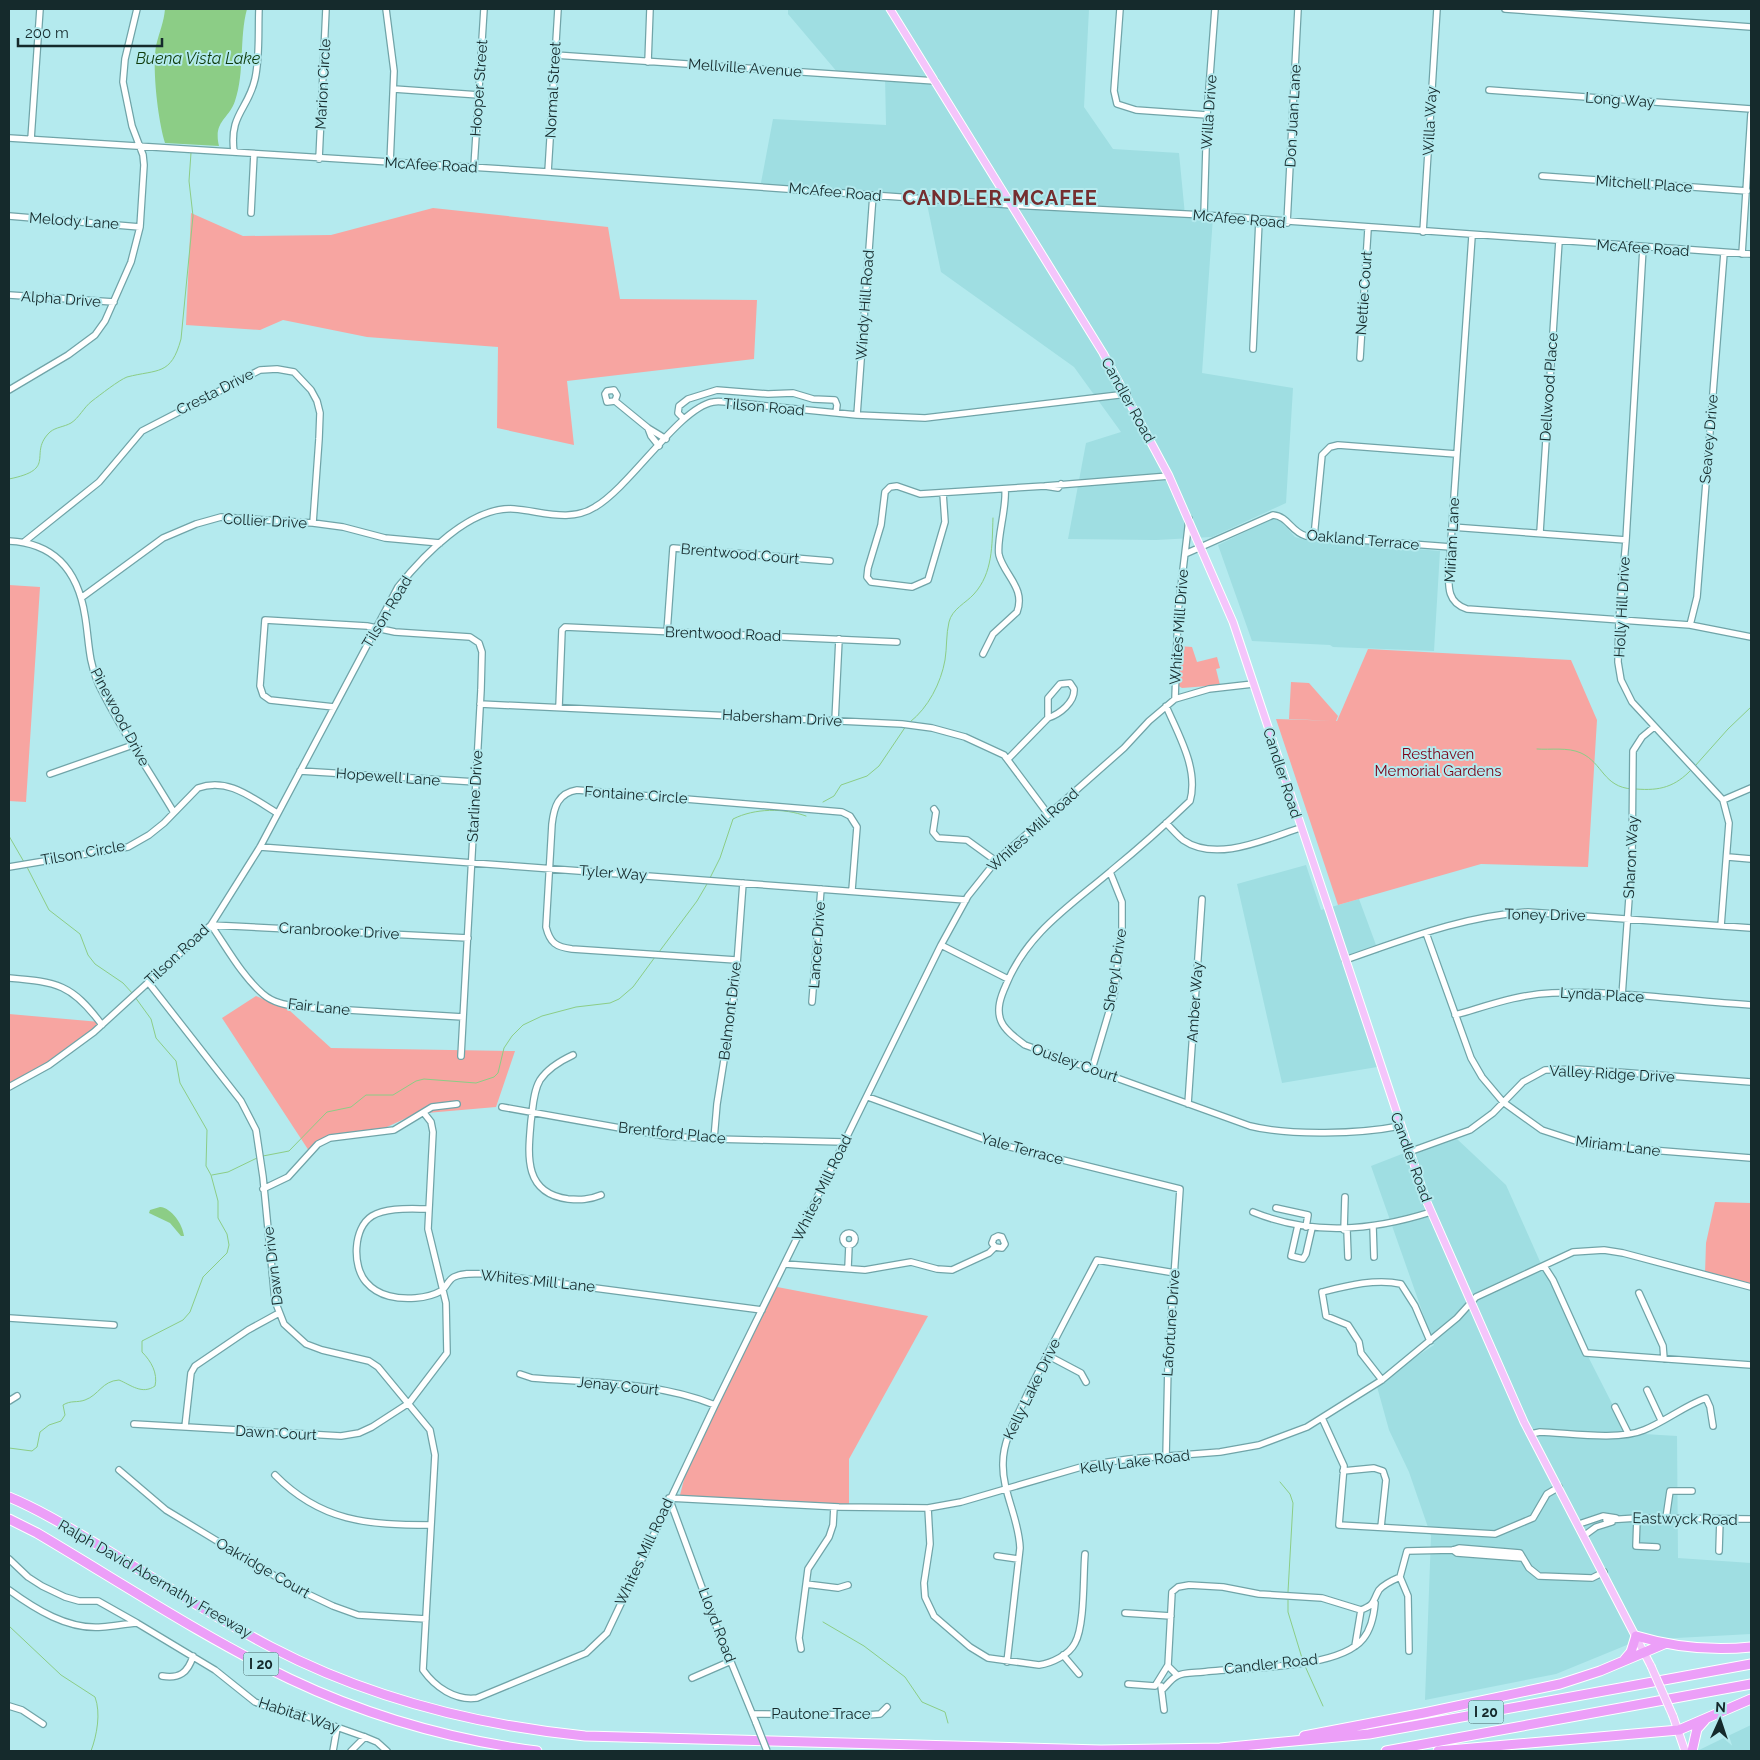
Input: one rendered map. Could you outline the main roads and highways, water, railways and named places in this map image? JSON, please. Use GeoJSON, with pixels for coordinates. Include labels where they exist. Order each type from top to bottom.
{"type":"FeatureCollection","features":[{"type":"Feature","properties":{"kind":"highway","name":"Ralph David Abernathy Freeway"},"geometry":{"type":"LineString","coordinates":[[9,1497],[64,1525],[227,1622],[298,1660],[386,1696],[474,1720],[560,1734],[625,1738],[1101,1750],[1220,1748],[1369,1734],[1751,1664]]}},
{"type":"Feature","properties":{"kind":"highway","name":"Ralph David Abernathy Freeway"},"geometry":{"type":"LineString","coordinates":[[9,1519],[37,1533],[237,1652],[300,1684],[342,1701],[401,1721],[472,1740],[537,1751]]}},
{"type":"Feature","properties":{"kind":"highway"},"geometry":{"type":"LineString","coordinates":[[1622,1662],[1630,1652],[1636,1636],[1664,1644],[1729,1649],[1751,1647]]}},
{"type":"Feature","properties":{"kind":"highway"},"geometry":{"type":"LineString","coordinates":[[1220,1748],[1287,1739],[1508,1696],[1580,1678],[1664,1644]]}},
{"type":"Feature","properties":{"kind":"highway","name":"I 20"},"geometry":{"type":"LineString","coordinates":[[1386,1751],[1751,1684]]}},
{"type":"Feature","properties":{"kind":"highway"},"geometry":{"type":"LineString","coordinates":[[1438,1751],[1679,1730],[1710,1715],[1751,1700]]}},
{"type":"Feature","properties":{"kind":"highway"},"geometry":{"type":"LineString","coordinates":[[1692,1751],[1697,1729],[1710,1715]]}},
{"type":"Feature","properties":{"kind":"main road","name":"Candler Road"},"geometry":{"type":"LineString","coordinates":[[890,9],[1127,394],[1189,517],[1233,622],[1344,960],[1431,1212],[1531,1434],[1652,1666],[1674,1716],[1685,1751]]}},
{"type":"Feature","properties":{"kind":"water","name":"Buena Vista Lake"},"geometry":{"type":"Polygon","coordinates":[[[165,9],[247,9],[238,90],[235,101],[218,131],[219,146],[165,143],[158,108],[155,56],[165,9]]]}},
{"type":"Feature","properties":{"kind":"water"},"geometry":{"type":"Polygon","coordinates":[[[160,1207],[169,1210],[173,1214],[182,1227],[184,1236],[181,1236],[170,1223],[149,1213],[150,1210],[160,1207]]]}},
{"type":"Feature","properties":{"kind":"waterway"},"geometry":{"type":"LineString","coordinates":[[9,479],[33,471],[38,466],[41,447],[50,432],[71,423],[89,403],[119,381],[127,377],[162,369],[173,359],[181,339],[193,216],[189,181],[191,153]]}},
{"type":"Feature","properties":{"kind":"waterway"},"geometry":{"type":"LineString","coordinates":[[910,722],[922,710],[937,686],[945,660],[947,631],[953,613],[974,594],[985,577],[990,558],[993,518]]}},
{"type":"Feature","properties":{"kind":"waterway"},"geometry":{"type":"LineString","coordinates":[[1695,766],[1728,729],[1751,707]]}},
{"type":"Feature","properties":{"kind":"waterway"},"geometry":{"type":"LineString","coordinates":[[823,802],[834,796],[841,785],[867,776],[879,766],[906,726]]}},
{"type":"Feature","properties":{"kind":"waterway"},"geometry":{"type":"LineString","coordinates":[[1537,749],[1565,749],[1581,753],[1588,757],[1615,784],[1632,789]]}},
{"type":"Feature","properties":{"kind":"waterway"},"geometry":{"type":"LineString","coordinates":[[1636,789],[1660,788],[1673,784],[1692,769]]}},
{"type":"Feature","properties":{"kind":"waterway"},"geometry":{"type":"LineString","coordinates":[[710,878],[720,858],[733,819],[742,815],[770,810],[806,816]]}},
{"type":"Feature","properties":{"kind":"waterway"},"geometry":{"type":"LineString","coordinates":[[9,836],[24,862]]}},
{"type":"Feature","properties":{"kind":"waterway"},"geometry":{"type":"LineString","coordinates":[[27,867],[49,910],[80,934],[88,955],[95,964],[123,983],[133,994]]}},
{"type":"Feature","properties":{"kind":"waterway"},"geometry":{"type":"LineString","coordinates":[[659,952],[697,901],[707,884]]}},
{"type":"Feature","properties":{"kind":"waterway"},"geometry":{"type":"LineString","coordinates":[[263,1156],[289,1151],[327,1112],[351,1107],[366,1095],[393,1095],[416,1081],[424,1079],[476,1083],[494,1077],[498,1073],[504,1048],[523,1025],[542,1016],[576,1007],[610,1003],[619,999],[633,987],[655,957]]}},
{"type":"Feature","properties":{"kind":"waterway"},"geometry":{"type":"LineString","coordinates":[[9,1448],[32,1451],[37,1447],[40,1432],[49,1425],[61,1421],[65,1415],[63,1405],[90,1398],[108,1383],[119,1380],[146,1390],[155,1386],[155,1372],[151,1363],[142,1352],[142,1341],[183,1320],[190,1312],[203,1277],[227,1253],[229,1245],[227,1234],[218,1218],[218,1201],[211,1175],[206,1166],[207,1130],[180,1083],[176,1061],[156,1038],[151,1019],[135,997]]}},
{"type":"Feature","properties":{"kind":"waterway"},"geometry":{"type":"LineString","coordinates":[[212,1175],[228,1172],[257,1158]]}},
{"type":"Feature","properties":{"kind":"waterway"},"geometry":{"type":"LineString","coordinates":[[1280,1482],[1290,1494],[1293,1503],[1288,1592]]}},
{"type":"Feature","properties":{"kind":"waterway"},"geometry":{"type":"LineString","coordinates":[[1288,1600],[1288,1612],[1302,1658]]}},
{"type":"Feature","properties":{"kind":"waterway"},"geometry":{"type":"LineString","coordinates":[[823,1622],[864,1646],[905,1677],[922,1702],[945,1712],[948,1723]]}},
{"type":"Feature","properties":{"kind":"waterway"},"geometry":{"type":"LineString","coordinates":[[9,1626],[61,1675],[95,1697],[98,1710],[97,1724],[91,1751]]}},
{"type":"Feature","properties":{"kind":"waterway"},"geometry":{"type":"LineString","coordinates":[[1305,1666],[1323,1706]]}},
{"type":"Feature","properties":{"kind":"district","name":"CANDLER-MCAFEE"},"geometry":{"type":"Point","coordinates":[1000,198]}},
{"type":"Feature","properties":{"kind":"park label","name":"Resthaven Memorial Gardens"},"geometry":{"type":"Point","coordinates":[1438,762]}}]}
